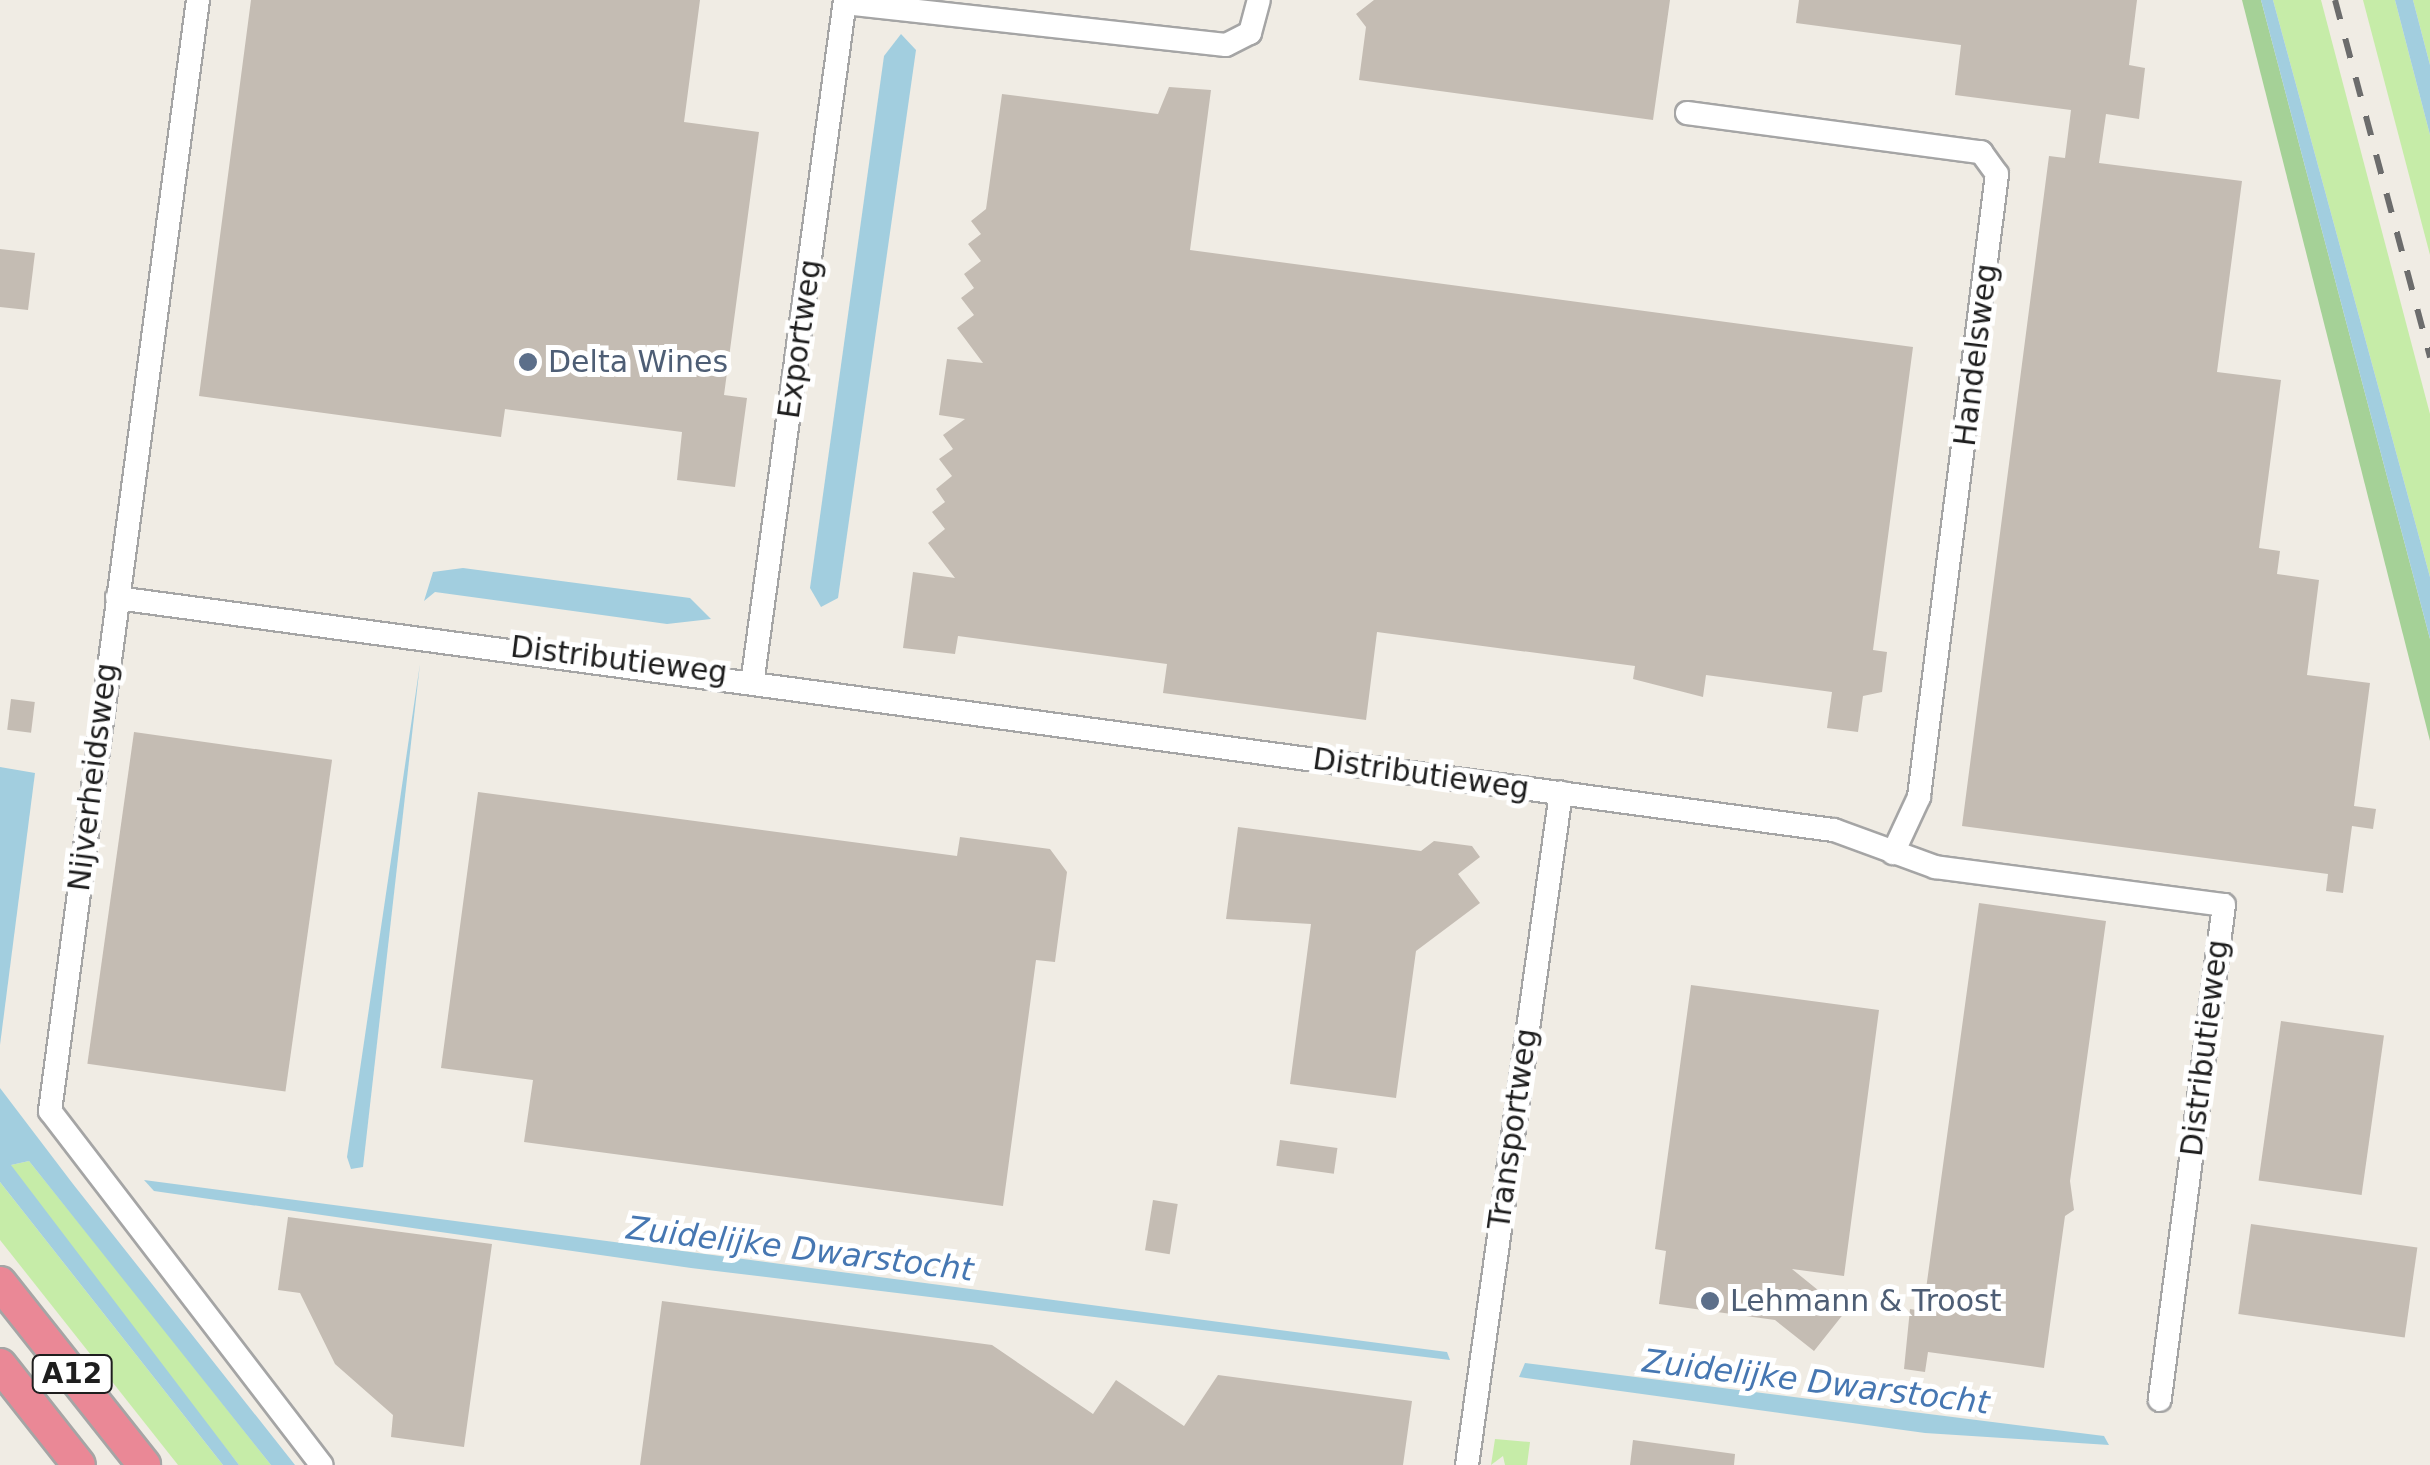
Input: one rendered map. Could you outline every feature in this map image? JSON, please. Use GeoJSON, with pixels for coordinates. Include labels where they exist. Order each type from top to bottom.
{"type":"FeatureCollection","features":[{"type":"Feature","properties":{"kind":"highway","name":"A12"},"geometry":{"type":"LineString","coordinates":[[0,1282],[144,1465]]}},
{"type":"Feature","properties":{"kind":"highway","name":"A12"},"geometry":{"type":"LineString","coordinates":[[0,1365],[79,1465]]}},
{"type":"Feature","properties":{"kind":"street","name":"Nijverheidsweg"},"geometry":{"type":"LineString","coordinates":[[198,0],[50,1111],[322,1465]]}},
{"type":"Feature","properties":{"kind":"street"},"geometry":{"type":"LineString","coordinates":[[845,2],[1226,45],[1250,33],[1258,0]]}},
{"type":"Feature","properties":{"kind":"street","name":"Exportweg"},"geometry":{"type":"LineString","coordinates":[[753,677],[845,2]]}},
{"type":"Feature","properties":{"kind":"street","name":"Handelsweg"},"geometry":{"type":"LineString","coordinates":[[1687,113],[1981,152],[1997,174],[1918,797],[1893,853]]}},
{"type":"Feature","properties":{"kind":"street","name":"Distributieweg"},"geometry":{"type":"LineString","coordinates":[[118,598],[753,677],[1834,830],[1935,867],[2224,905],[2160,1400]]}},
{"type":"Feature","properties":{"kind":"street","name":"Transportweg"},"geometry":{"type":"LineString","coordinates":[[1468,1465],[1561,794]]}},
{"type":"Feature","properties":{"kind":"green space"},"geometry":{"type":"Polygon","coordinates":[[[2242,0],[2261,0],[2430,639],[2430,741],[2242,0]]]}},
{"type":"Feature","properties":{"kind":"green space"},"geometry":{"type":"Polygon","coordinates":[[[2273,0],[2321,0],[2430,414],[2430,577],[2273,0]]]}},
{"type":"Feature","properties":{"kind":"green space"},"geometry":{"type":"Polygon","coordinates":[[[2363,0],[2395,0],[2430,135],[2430,255],[2363,0]]]}},
{"type":"Feature","properties":{"kind":"green space"},"geometry":{"type":"Polygon","coordinates":[[[2413,0],[2430,0],[2430,65],[2413,0]]]}},
{"type":"Feature","properties":{"kind":"green space"},"geometry":{"type":"Polygon","coordinates":[[[29,1161],[271,1465],[239,1465],[14,1180],[11,1165],[29,1161]]]}},
{"type":"Feature","properties":{"kind":"green space"},"geometry":{"type":"Polygon","coordinates":[[[0,1182],[223,1465],[178,1465],[0,1240],[0,1182]]]}},
{"type":"Feature","properties":{"kind":"green space"},"geometry":{"type":"Polygon","coordinates":[[[1495,1439],[1530,1442],[1527,1465],[1505,1465],[1503,1456],[1491,1465],[1495,1439]]]}},
{"type":"Feature","properties":{"kind":"water"},"geometry":{"type":"Polygon","coordinates":[[[2261,0],[2273,0],[2430,577],[2430,639],[2261,0]]]}},
{"type":"Feature","properties":{"kind":"water"},"geometry":{"type":"Polygon","coordinates":[[[2395,0],[2413,0],[2430,65],[2430,135],[2395,0]]]}},
{"type":"Feature","properties":{"kind":"water"},"geometry":{"type":"Polygon","coordinates":[[[901,34],[916,50],[838,598],[821,607],[810,588],[884,56],[901,34]]]}},
{"type":"Feature","properties":{"kind":"water"},"geometry":{"type":"Polygon","coordinates":[[[463,568],[690,598],[711,619],[667,624],[435,592],[424,601],[433,572],[463,568]]]}},
{"type":"Feature","properties":{"kind":"water"},"geometry":{"type":"Polygon","coordinates":[[[420,664],[363,1167],[351,1169],[347,1157],[420,664]]]}},
{"type":"Feature","properties":{"kind":"water"},"geometry":{"type":"Polygon","coordinates":[[[0,767],[35,773],[0,1045],[0,767]]]}},
{"type":"Feature","properties":{"kind":"water"},"geometry":{"type":"Polygon","coordinates":[[[0,1088],[295,1465],[271,1465],[29,1161],[11,1165],[239,1465],[223,1465],[0,1182],[0,1088]]]}},
{"type":"Feature","properties":{"kind":"water"},"geometry":{"type":"Polygon","coordinates":[[[144,1180],[1447,1352],[1450,1360],[691,1268],[154,1191],[144,1180]]]}},
{"type":"Feature","properties":{"kind":"water"},"geometry":{"type":"Polygon","coordinates":[[[1525,1363],[2104,1436],[2109,1445],[1925,1433],[1519,1377],[1525,1363]]]}},
{"type":"Feature","properties":{"kind":"building"},"geometry":{"type":"Polygon","coordinates":[[[251,0],[700,0],[684,122],[759,132],[724,395],[747,398],[735,487],[677,480],[682,432],[505,409],[501,437],[199,396],[251,0]]]}},
{"type":"Feature","properties":{"kind":"building"},"geometry":{"type":"Polygon","coordinates":[[[1374,0],[1670,0],[1653,120],[1359,80],[1366,27],[1356,14],[1374,0]]]}},
{"type":"Feature","properties":{"kind":"building"},"geometry":{"type":"Polygon","coordinates":[[[1799,0],[2137,0],[2129,65],[2145,68],[2139,119],[2106,114],[2099,163],[2242,181],[2217,372],[2281,380],[2259,548],[2280,551],[2277,574],[2319,580],[2307,675],[2370,683],[2354,806],[2376,809],[2373,829],[2352,826],[2343,893],[2326,891],[2328,874],[1962,826],[2049,156],[2065,158],[2071,110],[1955,95],[1961,45],[1796,23],[1799,0]]]}},
{"type":"Feature","properties":{"kind":"building"},"geometry":{"type":"Polygon","coordinates":[[[1169,87],[1211,90],[1190,250],[1913,347],[1873,650],[1887,652],[1882,692],[1863,696],[1858,732],[1827,728],[1832,692],[1706,675],[1703,697],[1633,679],[1635,666],[1377,632],[1366,720],[1163,693],[1167,664],[958,636],[955,654],[903,648],[913,572],[955,578],[928,543],[945,529],[932,512],[945,502],[936,489],[952,476],[939,459],[953,449],[943,435],[965,419],[939,415],[947,359],[983,363],[957,328],[974,315],[961,298],[974,288],[964,274],[981,261],[968,244],[981,234],[971,221],[986,209],[1002,94],[1158,114],[1169,87]]]}},
{"type":"Feature","properties":{"kind":"building"},"geometry":{"type":"Polygon","coordinates":[[[0,249],[35,253],[28,310],[0,307],[0,249]]]}},
{"type":"Feature","properties":{"kind":"building"},"geometry":{"type":"Polygon","coordinates":[[[11,699],[35,702],[31,733],[7,730],[11,699]]]}},
{"type":"Feature","properties":{"kind":"building"},"geometry":{"type":"Polygon","coordinates":[[[134,732],[332,760],[285,1092],[87,1064],[134,732]]]}},
{"type":"Feature","properties":{"kind":"building"},"geometry":{"type":"Polygon","coordinates":[[[478,792],[957,856],[960,837],[1050,849],[1067,872],[1055,962],[1036,960],[1003,1206],[524,1142],[533,1080],[441,1068],[478,792]]]}},
{"type":"Feature","properties":{"kind":"building"},"geometry":{"type":"Polygon","coordinates":[[[1238,827],[1421,851],[1434,841],[1472,846],[1480,857],[1458,874],[1480,903],[1416,951],[1396,1098],[1290,1084],[1311,924],[1226,919],[1238,827]]]}},
{"type":"Feature","properties":{"kind":"building"},"geometry":{"type":"Polygon","coordinates":[[[1979,903],[2106,921],[2070,1181],[2074,1210],[2065,1216],[2044,1368],[1928,1352],[1925,1372],[1904,1369],[1910,1309],[1923,1311],[1979,903]]]}},
{"type":"Feature","properties":{"kind":"building"},"geometry":{"type":"Polygon","coordinates":[[[1691,985],[1879,1010],[1844,1276],[1792,1269],[1845,1312],[1814,1351],[1775,1320],[1659,1304],[1666,1251],[1655,1249],[1691,985]]]}},
{"type":"Feature","properties":{"kind":"building"},"geometry":{"type":"Polygon","coordinates":[[[2281,1021],[2384,1035],[2362,1195],[2259,1180],[2281,1021]]]}},
{"type":"Feature","properties":{"kind":"building"},"geometry":{"type":"Polygon","coordinates":[[[1280,1140],[1337,1148],[1334,1174],[1276,1166],[1280,1140]]]}},
{"type":"Feature","properties":{"kind":"building"},"geometry":{"type":"Polygon","coordinates":[[[1153,1200],[1178,1204],[1170,1254],[1145,1250],[1153,1200]]]}},
{"type":"Feature","properties":{"kind":"building"},"geometry":{"type":"Polygon","coordinates":[[[288,1217],[492,1244],[464,1447],[391,1437],[393,1415],[335,1364],[300,1293],[278,1290],[288,1217]]]}},
{"type":"Feature","properties":{"kind":"building"},"geometry":{"type":"Polygon","coordinates":[[[2251,1224],[2417,1247],[2405,1337],[2238,1314],[2251,1224]]]}},
{"type":"Feature","properties":{"kind":"building"},"geometry":{"type":"Polygon","coordinates":[[[662,1301],[992,1345],[1093,1414],[1116,1380],[1184,1426],[1218,1375],[1412,1401],[1403,1465],[640,1465],[662,1301]]]}},
{"type":"Feature","properties":{"kind":"building"},"geometry":{"type":"Polygon","coordinates":[[[1633,1440],[1735,1454],[1734,1465],[1630,1465],[1633,1440]]]}},
{"type":"Feature","properties":{"kind":"railway"},"geometry":{"type":"LineString","coordinates":[[2335,0],[2430,358]]}},
{"type":"Feature","properties":{"kind":"place","name":"Delta Wines"},"geometry":{"type":"Point","coordinates":[528,362]}},
{"type":"Feature","properties":{"kind":"place","name":"Lehmann & Troost"},"geometry":{"type":"Point","coordinates":[1710,1301]}},
{"type":"Feature","properties":{"kind":"water label","name":"Zuidelijke Dwarstocht"},"geometry":{"type":"Point","coordinates":[800,1249]}},
{"type":"Feature","properties":{"kind":"water label","name":"Zuidelijke Dwarstocht"},"geometry":{"type":"Point","coordinates":[1816,1382]}}]}
